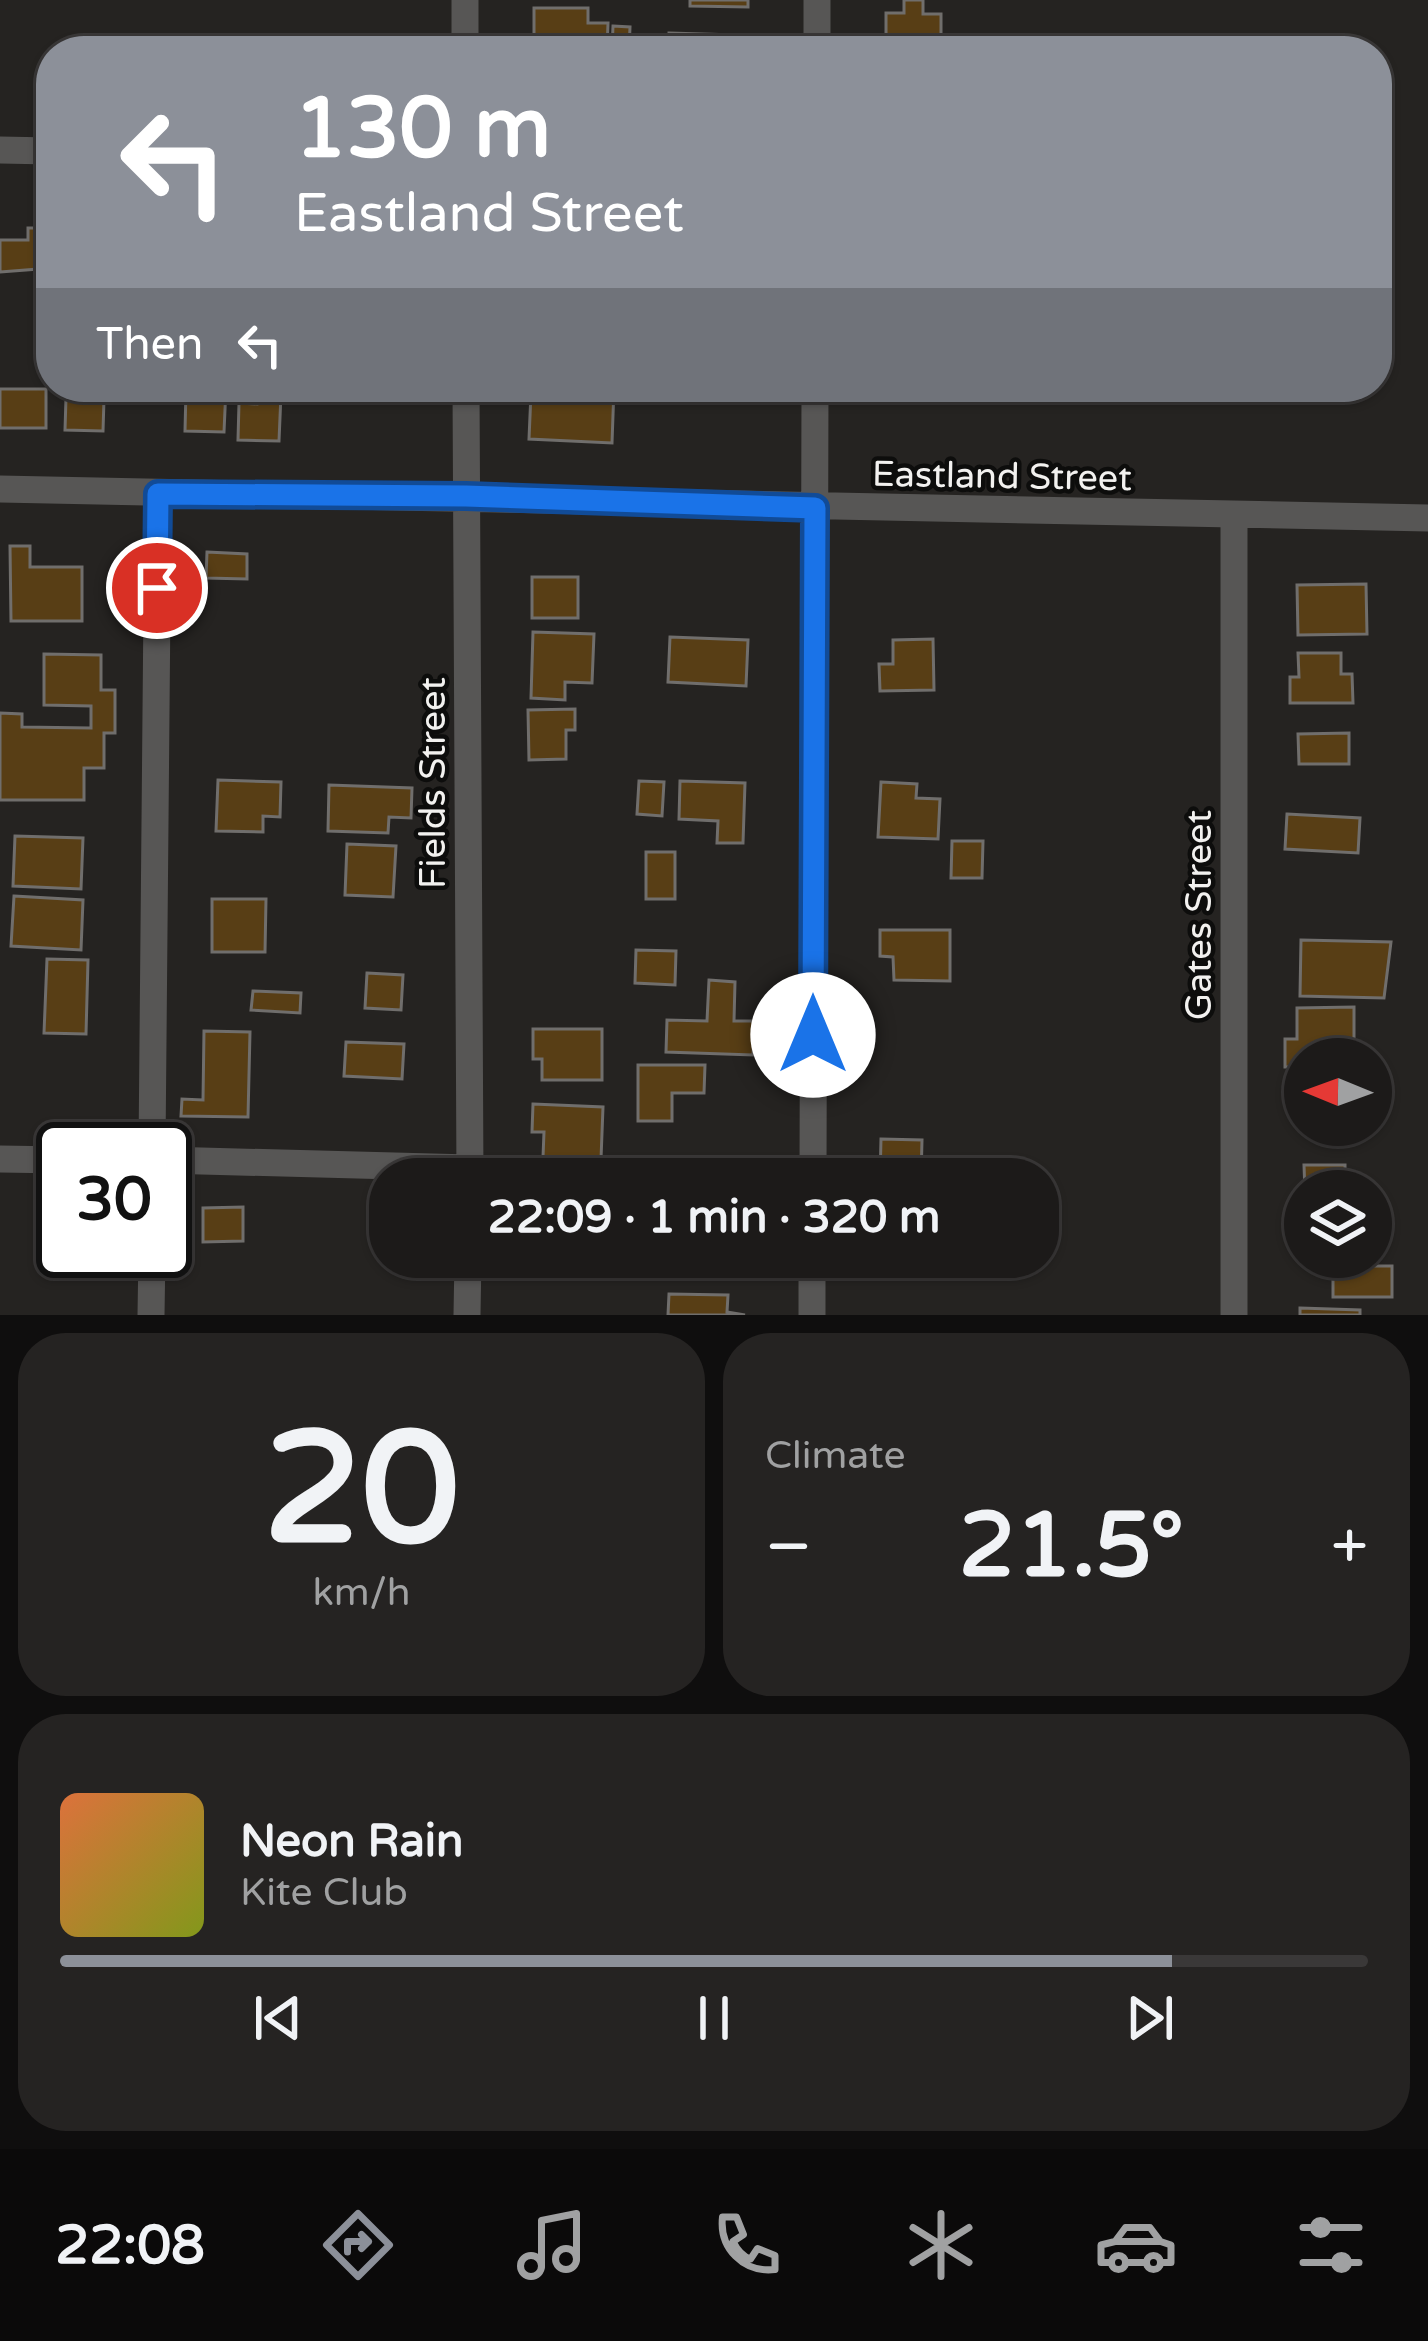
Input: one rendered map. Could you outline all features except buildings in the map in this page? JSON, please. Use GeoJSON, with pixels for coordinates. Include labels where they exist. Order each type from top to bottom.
{"type":"FeatureCollection","features":[{"type":"Feature","properties":{"kind":"street"},"geometry":{"type":"LineString","coordinates":[[465,0],[465,36]]}},
{"type":"Feature","properties":{"kind":"street"},"geometry":{"type":"LineString","coordinates":[[817,0],[817,36]]}},
{"type":"Feature","properties":{"kind":"street"},"geometry":{"type":"LineString","coordinates":[[0,150],[36,151]]}},
{"type":"Feature","properties":{"kind":"street","name":"Fields Street"},"geometry":{"type":"LineString","coordinates":[[466,402],[470,1158]]}},
{"type":"Feature","properties":{"kind":"street"},"geometry":{"type":"LineString","coordinates":[[812,1158],[815,402]]}},
{"type":"Feature","properties":{"kind":"street","name":"Eastland Street"},"geometry":{"type":"LineString","coordinates":[[0,488],[1428,518]]}},
{"type":"Feature","properties":{"kind":"street"},"geometry":{"type":"LineString","coordinates":[[152,1122],[158,494]]}},
{"type":"Feature","properties":{"kind":"street","name":"Gates Street"},"geometry":{"type":"LineString","coordinates":[[1234,515],[1234,1315]]}},
{"type":"Feature","properties":{"kind":"street"},"geometry":{"type":"LineString","coordinates":[[0,1160],[36,1160]]}},
{"type":"Feature","properties":{"kind":"street"},"geometry":{"type":"LineString","coordinates":[[192,1161],[369,1169]]}},
{"type":"Feature","properties":{"kind":"street"},"geometry":{"type":"LineString","coordinates":[[152,1278],[152,1315]]}},
{"type":"Feature","properties":{"kind":"street"},"geometry":{"type":"LineString","coordinates":[[467,1315],[468,1278]]}},
{"type":"Feature","properties":{"kind":"street"},"geometry":{"type":"LineString","coordinates":[[812,1278],[812,1315]]}},
{"type":"Feature","properties":{"kind":"route"},"geometry":{"type":"LineString","coordinates":[[157,588],[158,494],[466,496],[815,508],[813,1035]]}}]}
